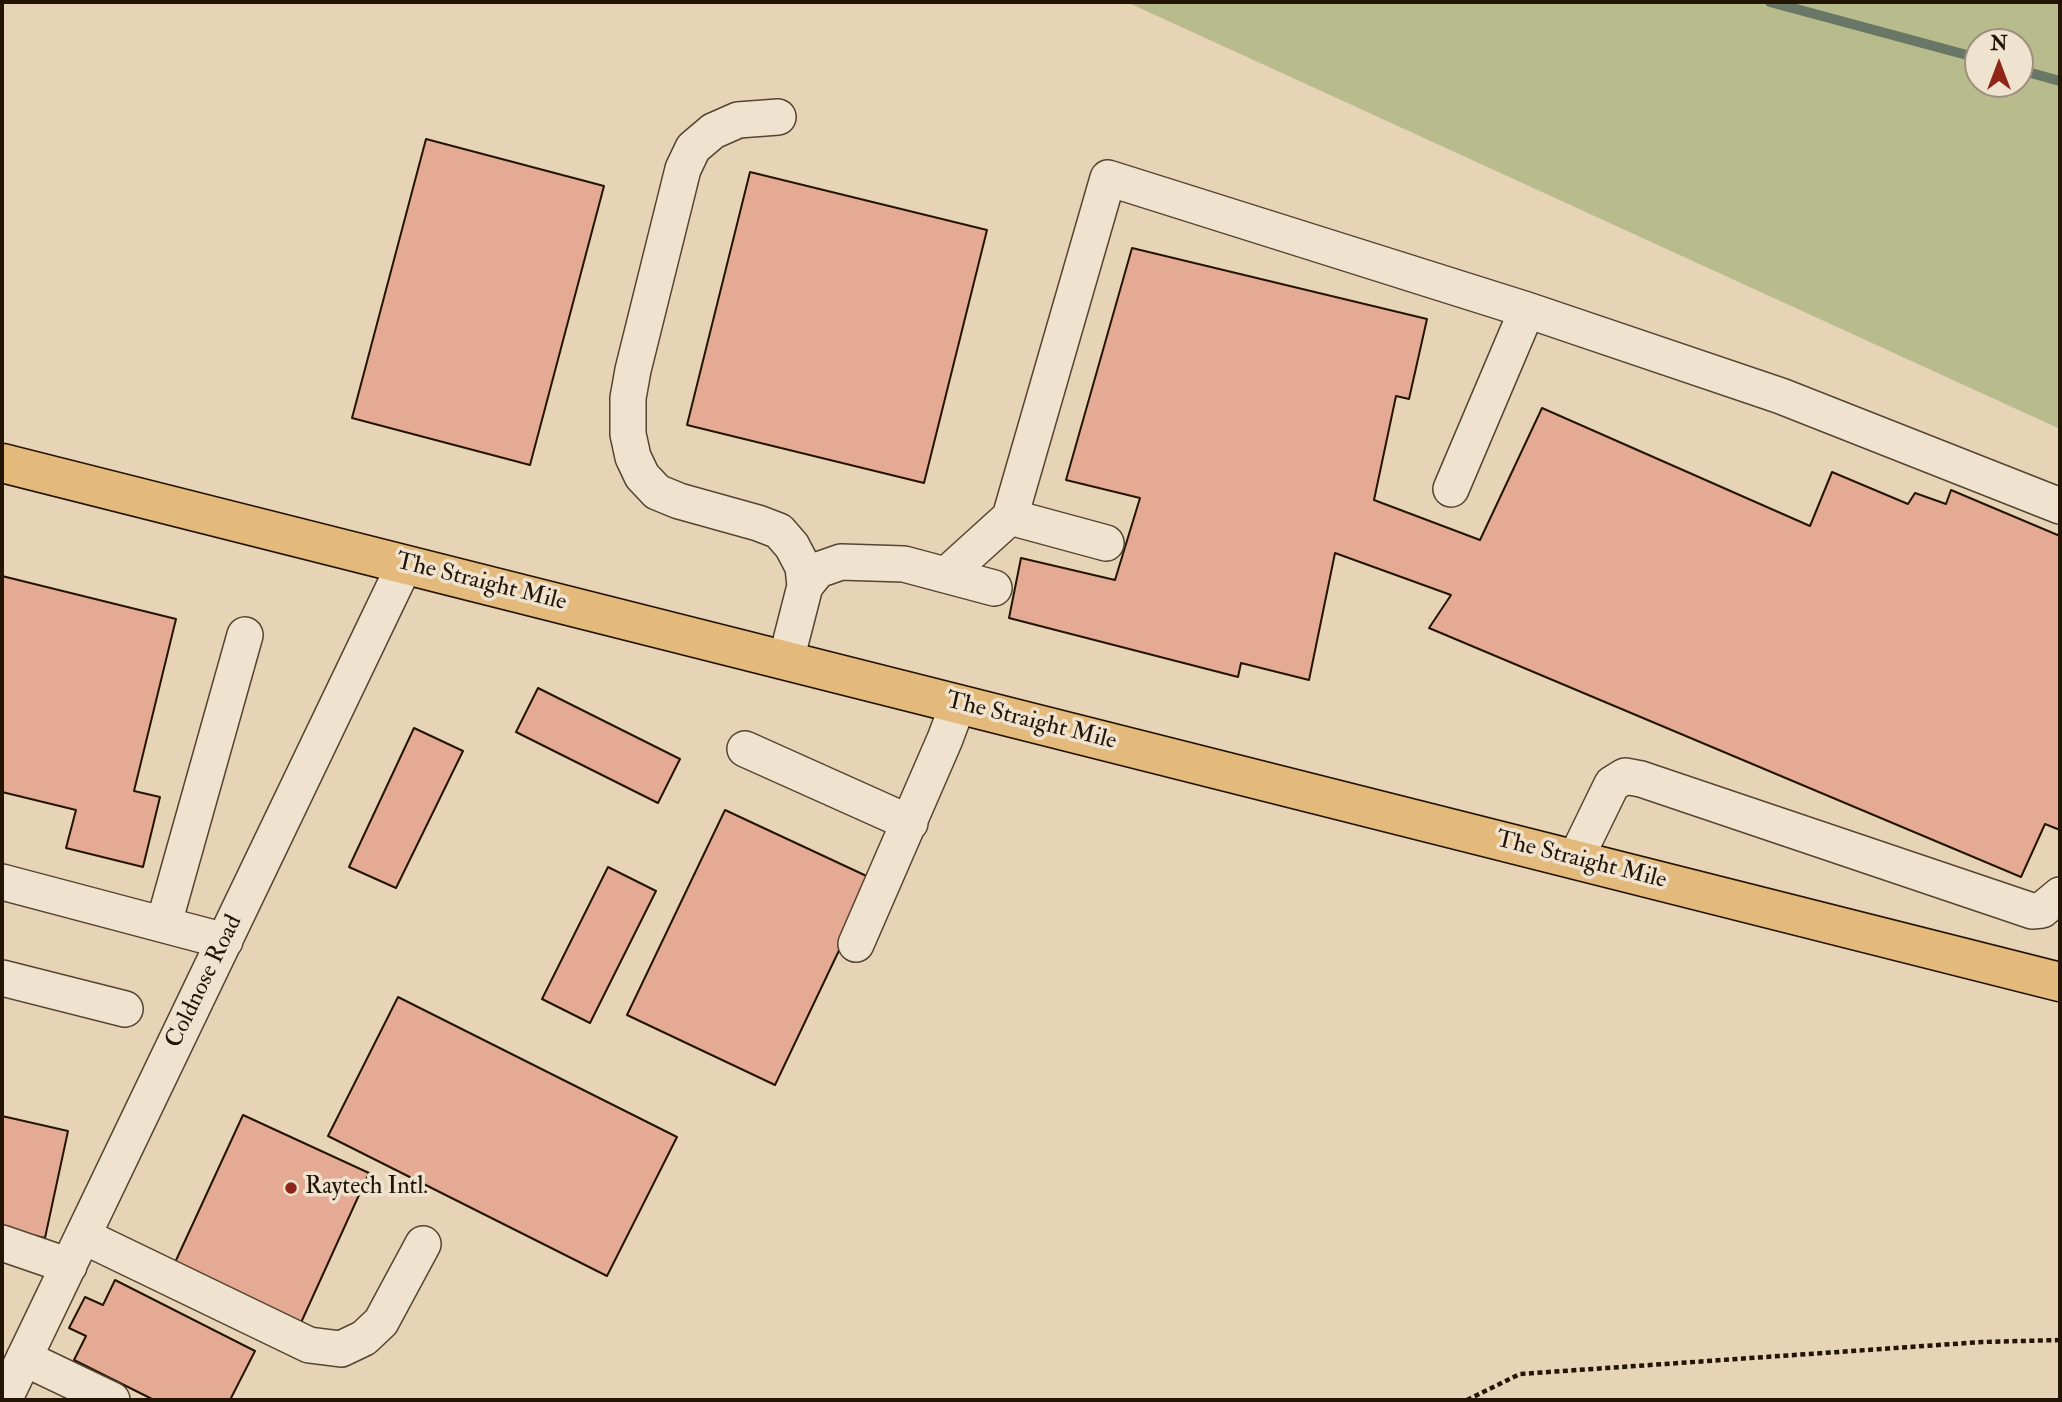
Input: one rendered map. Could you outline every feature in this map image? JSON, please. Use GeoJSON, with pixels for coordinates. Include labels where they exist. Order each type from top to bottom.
{"type":"FeatureCollection","features":[{"type":"Feature","properties":{"kind":"main road","name":"The Straight Mile"},"geometry":{"type":"LineString","coordinates":[[2,463],[2060,982]]}},
{"type":"Feature","properties":{"kind":"street"},"geometry":{"type":"LineString","coordinates":[[778,117],[738,120],[713,131],[693,148],[683,169],[628,398],[628,434],[633,457],[642,476],[657,492],[779,531],[792,546],[803,567],[805,586],[786,660]]}},
{"type":"Feature","properties":{"kind":"street"},"geometry":{"type":"LineString","coordinates":[[946,575],[1010,517],[1108,178],[1527,310],[1781,396],[2060,506]]}},
{"type":"Feature","properties":{"kind":"street"},"geometry":{"type":"LineString","coordinates":[[1451,489],[1527,310]]}},
{"type":"Feature","properties":{"kind":"street"},"geometry":{"type":"LineString","coordinates":[[1010,517],[1106,543]]}},
{"type":"Feature","properties":{"kind":"street"},"geometry":{"type":"LineString","coordinates":[[805,586],[818,570],[841,562],[904,564],[994,588]]}},
{"type":"Feature","properties":{"kind":"street","name":"Coldnose Road"},"geometry":{"type":"LineString","coordinates":[[4,1400],[405,564]]}},
{"type":"Feature","properties":{"kind":"street"},"geometry":{"type":"LineString","coordinates":[[164,923],[245,635]]}},
{"type":"Feature","properties":{"kind":"street"},"geometry":{"type":"LineString","coordinates":[[856,944],[958,704]]}},
{"type":"Feature","properties":{"kind":"street"},"geometry":{"type":"LineString","coordinates":[[745,749],[909,823]]}},
{"type":"Feature","properties":{"kind":"street"},"geometry":{"type":"LineString","coordinates":[[1575,860],[1612,784],[1625,776],[1641,779],[2032,911],[2042,911],[2060,895]]}},
{"type":"Feature","properties":{"kind":"street"},"geometry":{"type":"LineString","coordinates":[[2,882],[225,941]]}},
{"type":"Feature","properties":{"kind":"street"},"geometry":{"type":"LineString","coordinates":[[2,978],[125,1009]]}},
{"type":"Feature","properties":{"kind":"street"},"geometry":{"type":"LineString","coordinates":[[2,1243],[76,1251],[309,1345],[341,1349],[364,1338],[380,1322],[423,1244]]}},
{"type":"Feature","properties":{"kind":"street"},"geometry":{"type":"LineString","coordinates":[[24,1358],[112,1400]]}},
{"type":"Feature","properties":{"kind":"path"},"geometry":{"type":"LineString","coordinates":[[1467,1400],[1520,1374],[1982,1342],[2060,1340]]}},
{"type":"Feature","properties":{"kind":"green space"},"geometry":{"type":"Polygon","coordinates":[[[2060,2],[2060,429],[1131,4],[2060,2]]]}},
{"type":"Feature","properties":{"kind":"building"},"geometry":{"type":"Polygon","coordinates":[[[426,139],[604,186],[530,465],[352,418],[426,139]]]}},
{"type":"Feature","properties":{"kind":"building"},"geometry":{"type":"Polygon","coordinates":[[[750,172],[987,230],[924,483],[687,425],[750,172]]]}},
{"type":"Feature","properties":{"kind":"building"},"geometry":{"type":"Polygon","coordinates":[[[1132,248],[1427,319],[1409,399],[1396,396],[1374,500],[1480,540],[1542,408],[1810,526],[1832,472],[1908,504],[1915,493],[1946,504],[1951,490],[2060,536],[2060,830],[2045,824],[2021,877],[1429,628],[1451,595],[1335,553],[1309,680],[1241,663],[1238,677],[1009,618],[1021,558],[1115,580],[1140,498],[1066,480],[1132,248]]]}},
{"type":"Feature","properties":{"kind":"building"},"geometry":{"type":"Polygon","coordinates":[[[2,576],[176,619],[134,791],[160,797],[143,867],[66,848],[76,810],[2,792],[2,576]]]}},
{"type":"Feature","properties":{"kind":"building"},"geometry":{"type":"Polygon","coordinates":[[[538,688],[680,759],[658,803],[516,732],[538,688]]]}},
{"type":"Feature","properties":{"kind":"building"},"geometry":{"type":"Polygon","coordinates":[[[414,728],[463,751],[396,888],[349,867],[414,728]]]}},
{"type":"Feature","properties":{"kind":"building"},"geometry":{"type":"Polygon","coordinates":[[[725,810],[873,879],[775,1085],[627,1015],[725,810]]]}},
{"type":"Feature","properties":{"kind":"building"},"geometry":{"type":"Polygon","coordinates":[[[608,867],[656,891],[590,1023],[542,999],[608,867]]]}},
{"type":"Feature","properties":{"kind":"building"},"geometry":{"type":"Polygon","coordinates":[[[398,997],[677,1137],[607,1276],[328,1136],[398,997]]]}},
{"type":"Feature","properties":{"kind":"building"},"geometry":{"type":"Polygon","coordinates":[[[243,1115],[369,1173],[299,1327],[172,1269],[243,1115]]]}},
{"type":"Feature","properties":{"kind":"building"},"geometry":{"type":"Polygon","coordinates":[[[2,1116],[68,1131],[45,1238],[2,1228],[2,1116]]]}},
{"type":"Feature","properties":{"kind":"building"},"geometry":{"type":"Polygon","coordinates":[[[115,1280],[255,1351],[230,1400],[154,1400],[74,1360],[86,1336],[69,1328],[85,1297],[103,1305],[115,1280]]]}},
{"type":"Feature","properties":{"kind":"waterway"},"geometry":{"type":"LineString","coordinates":[[1770,2],[1964,54]]}},
{"type":"Feature","properties":{"kind":"waterway"},"geometry":{"type":"LineString","coordinates":[[2034,74],[2060,81]]}},
{"type":"Feature","properties":{"kind":"place","name":"Raytech Intl."},"geometry":{"type":"Point","coordinates":[291,1188]}}]}
